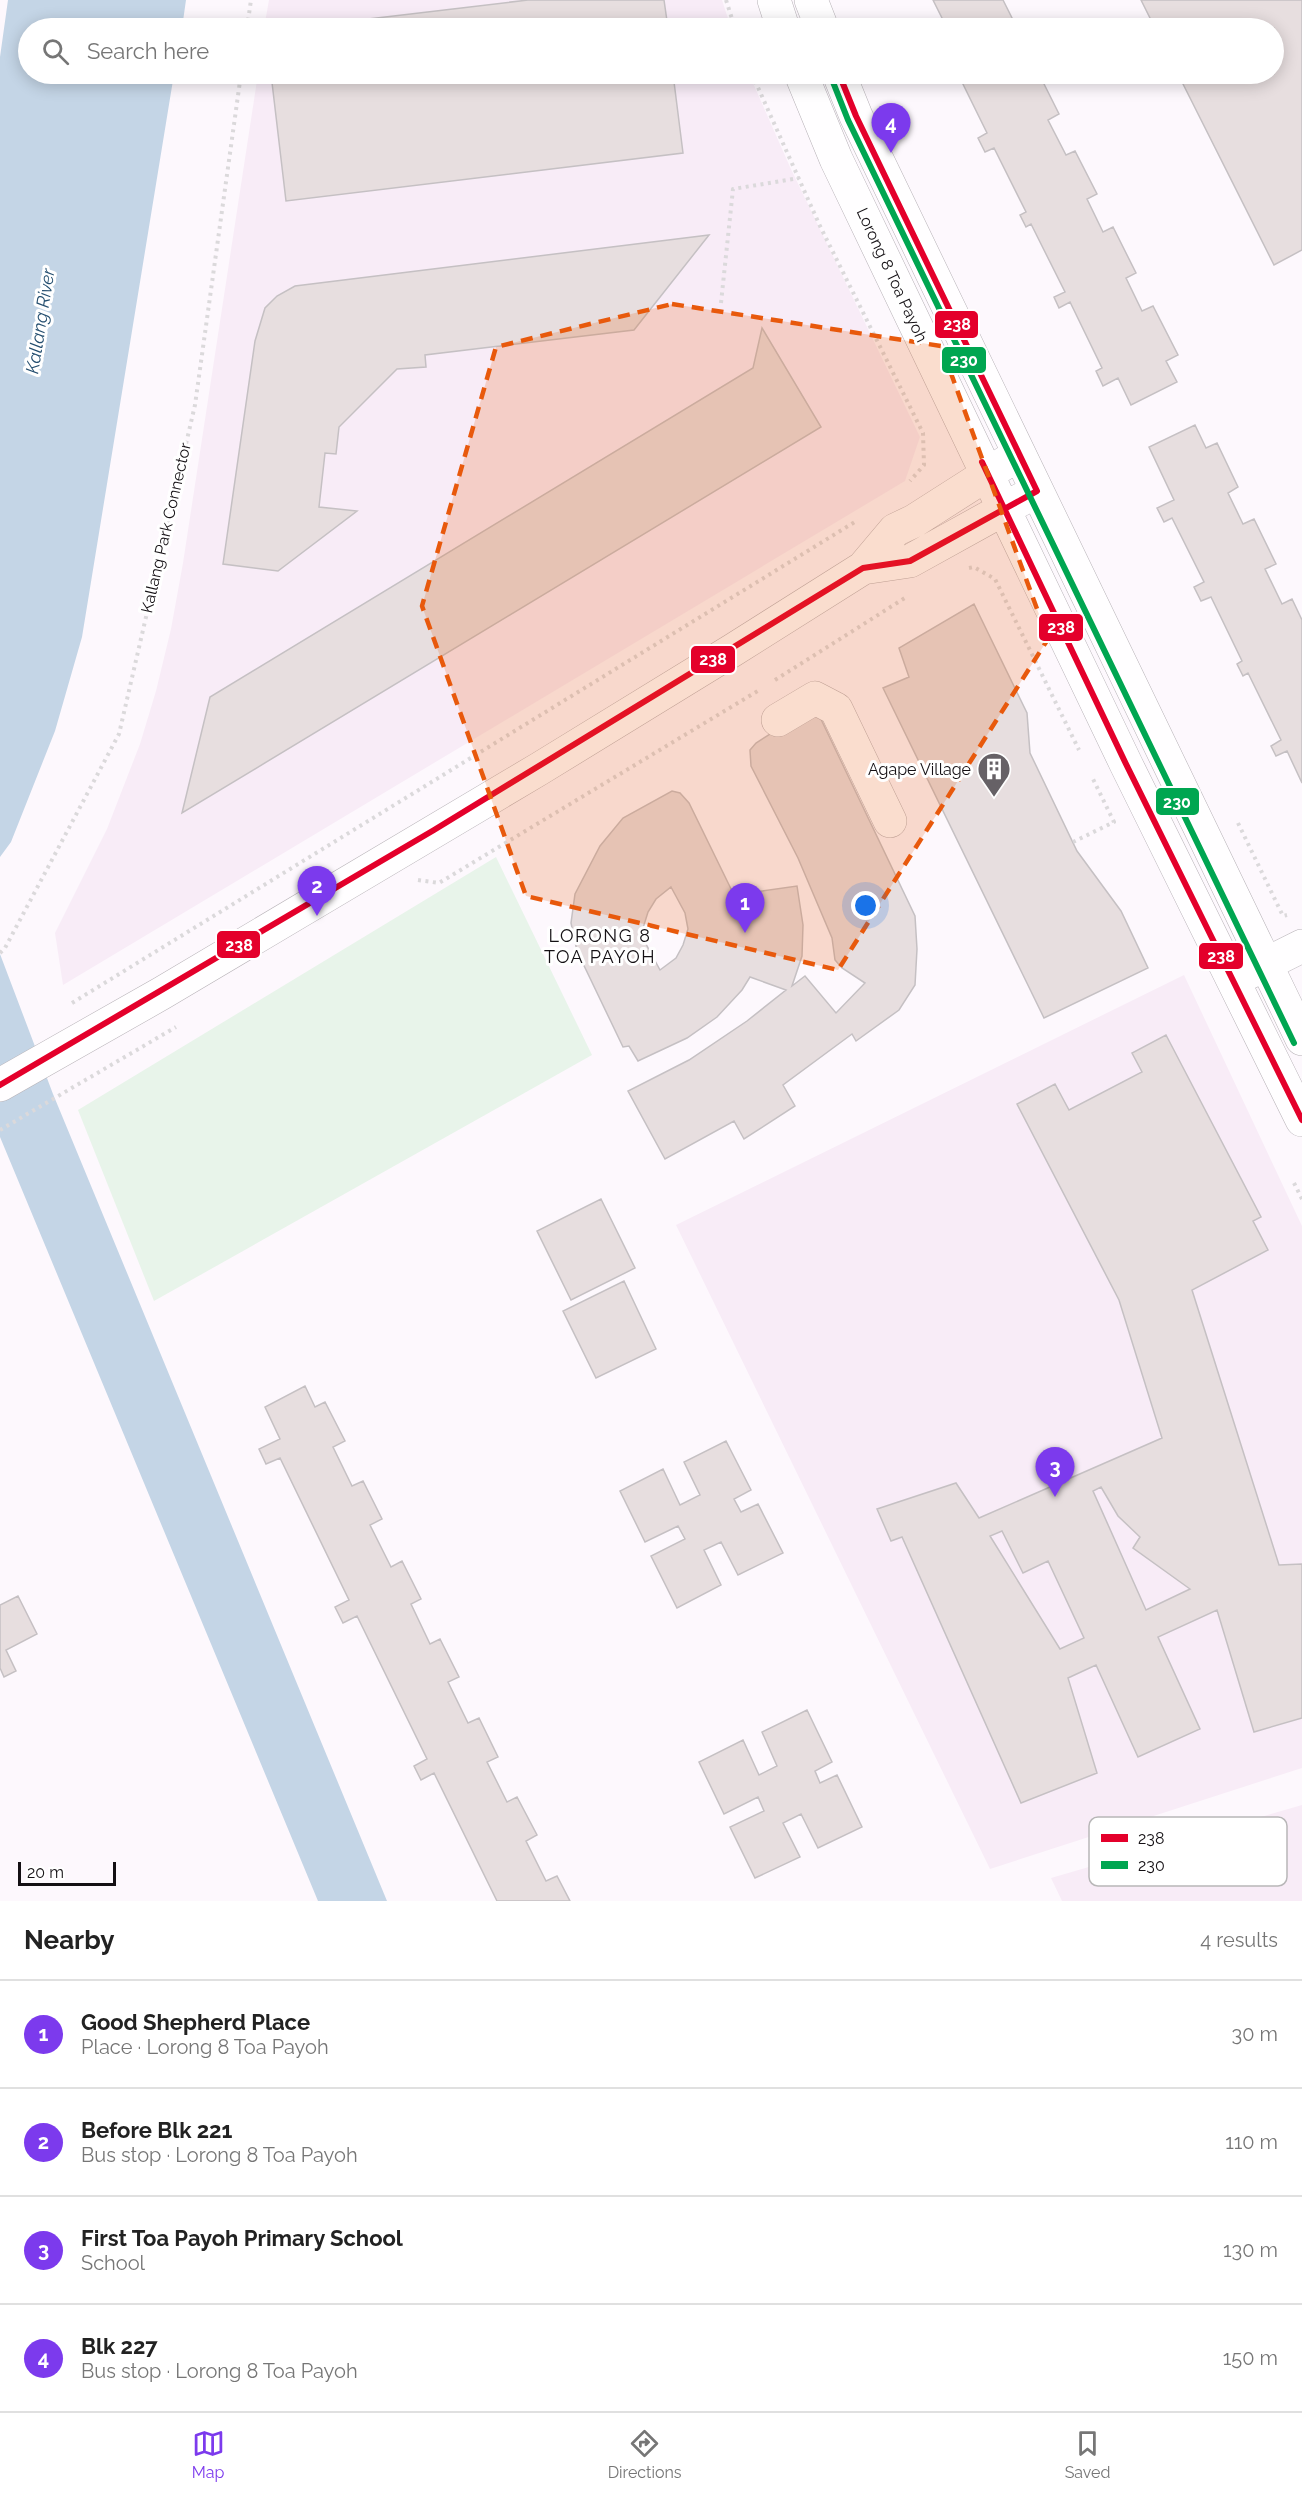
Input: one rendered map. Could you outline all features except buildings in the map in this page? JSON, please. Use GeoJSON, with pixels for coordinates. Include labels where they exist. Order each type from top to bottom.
{"type":"FeatureCollection","features":[{"type":"Feature","properties":{"kind":"street"},"geometry":{"type":"LineString","coordinates":[[774,0],[780,18]]}},
{"type":"Feature","properties":{"kind":"street"},"geometry":{"type":"LineString","coordinates":[[811,0],[818,18]]}},
{"type":"Feature","properties":{"kind":"street","name":"Lorong 8 Toa Payoh"},"geometry":{"type":"LineString","coordinates":[[805,84],[836,159],[1126,764],[1302,1120]]}},
{"type":"Feature","properties":{"kind":"street"},"geometry":{"type":"LineString","coordinates":[[843,84],[856,116],[1037,491],[1281,973],[1302,1039]]}},
{"type":"Feature","properties":{"kind":"street"},"geometry":{"type":"LineString","coordinates":[[0,1085],[538,769],[863,568],[895,530],[914,521],[1019,454]]}},
{"type":"Feature","properties":{"kind":"street"},"geometry":{"type":"LineString","coordinates":[[863,568],[910,561],[1037,491]]}},
{"type":"Feature","properties":{"kind":"street"},"geometry":{"type":"LineString","coordinates":[[778,720],[815,698],[836,709],[890,821]]}},
{"type":"Feature","properties":{"kind":"street"},"geometry":{"type":"LineString","coordinates":[[1238,990],[1281,973],[1302,946]]}},
{"type":"Feature","properties":{"kind":"path"},"geometry":{"type":"LineString","coordinates":[[248,18],[251,0]]}},
{"type":"Feature","properties":{"kind":"path"},"geometry":{"type":"LineString","coordinates":[[726,0],[732,18]]}},
{"type":"Feature","properties":{"kind":"path","name":"Kallang Park Connector"},"geometry":{"type":"LineString","coordinates":[[0,953],[5,948],[119,734],[195,405],[240,84]]}},
{"type":"Feature","properties":{"kind":"path"},"geometry":{"type":"LineString","coordinates":[[757,84],[799,178],[923,433],[924,465],[899,494],[914,521]]}},
{"type":"Feature","properties":{"kind":"path"},"geometry":{"type":"LineString","coordinates":[[721,303],[733,189],[799,178]]}},
{"type":"Feature","properties":{"kind":"path"},"geometry":{"type":"LineString","coordinates":[[74,1002],[859,519]]}},
{"type":"Feature","properties":{"kind":"path"},"geometry":{"type":"LineString","coordinates":[[931,549],[944,574],[974,567],[995,579],[1080,752]]}},
{"type":"Feature","properties":{"kind":"path"},"geometry":{"type":"LineString","coordinates":[[416,879],[439,883],[760,689],[915,592]]}},
{"type":"Feature","properties":{"kind":"path"},"geometry":{"type":"LineString","coordinates":[[1073,842],[1114,822],[1090,772]]}},
{"type":"Feature","properties":{"kind":"path"},"geometry":{"type":"LineString","coordinates":[[0,1130],[184,1021]]}},
{"type":"Feature","properties":{"kind":"path"},"geometry":{"type":"LineString","coordinates":[[1294,1183],[1302,1199]]}},
{"type":"Feature","properties":{"kind":"highlighted area"},"geometry":{"type":"Polygon","coordinates":[[[672,304],[941,346],[1048,639],[838,970],[526,896],[422,606],[496,347],[672,304]]]}},
{"type":"Feature","properties":{"kind":"shaded area"},"geometry":{"type":"Polygon","coordinates":[[[269,0],[722,0],[728,18],[266,18],[269,0]]]}},
{"type":"Feature","properties":{"kind":"shaded area"},"geometry":{"type":"Polygon","coordinates":[[[256,84],[753,84],[790,167],[920,437],[905,481],[63,985],[55,933],[107,829],[140,744],[171,629],[256,84]]]}},
{"type":"Feature","properties":{"kind":"shaded area"},"geometry":{"type":"Polygon","coordinates":[[[496,857],[592,1055],[154,1301],[78,1110],[496,857]]]}},
{"type":"Feature","properties":{"kind":"shaded area"},"geometry":{"type":"Polygon","coordinates":[[[1184,975],[1302,1226],[1302,1768],[1151,1817],[1089,1817],[1089,1837],[990,1869],[676,1225],[1184,975]]]}},
{"type":"Feature","properties":{"kind":"shaded area"},"geometry":{"type":"Polygon","coordinates":[[[1302,1805],[1302,1901],[1062,1901],[1051,1878],[1089,1867],[1089,1886],[1287,1886],[1287,1817],[1261,1817],[1302,1805]]]}},
{"type":"Feature","properties":{"kind":"water","name":"Kallang River"},"geometry":{"type":"Polygon","coordinates":[[[8,0],[186,0],[183,18],[18,18],[18,84],[172,84],[82,637],[55,731],[11,842],[0,857],[0,57],[8,0]]]}},
{"type":"Feature","properties":{"kind":"water"},"geometry":{"type":"Polygon","coordinates":[[[0,954],[53,1094],[387,1901],[318,1901],[0,1137],[0,954]]]}},
{"type":"Feature","properties":{"kind":"transit line","name":"230"},"geometry":{"type":"LineString","coordinates":[[834,84],[848,120],[1294,1043]]}},
{"type":"Feature","properties":{"kind":"transit line","name":"238"},"geometry":{"type":"LineString","coordinates":[[0,1085],[434,830],[863,568],[910,561],[1037,491],[856,116],[843,84]]}},
{"type":"Feature","properties":{"kind":"transit line","name":"238"},"geometry":{"type":"LineString","coordinates":[[982,462],[1126,764],[1302,1120]]}},
{"type":"Feature","properties":{"kind":"place","name":"Blk 227"},"geometry":{"type":"Point","coordinates":[891,153]}},
{"type":"Feature","properties":{"kind":"place","name":"Agape Village"},"geometry":{"type":"Point","coordinates":[994,798]}},
{"type":"Feature","properties":{"kind":"place","name":"Before Blk 221"},"geometry":{"type":"Point","coordinates":[317,916]}},
{"type":"Feature","properties":{"kind":"place","name":"Good Shepherd Place"},"geometry":{"type":"Point","coordinates":[745,933]}},
{"type":"Feature","properties":{"kind":"place","name":"First Toa Payoh Primary School"},"geometry":{"type":"Point","coordinates":[1055,1497]}},
{"type":"Feature","properties":{"kind":"district","name":"LORONG 8 TOA PAYOH"},"geometry":{"type":"Point","coordinates":[600,945]}}]}
